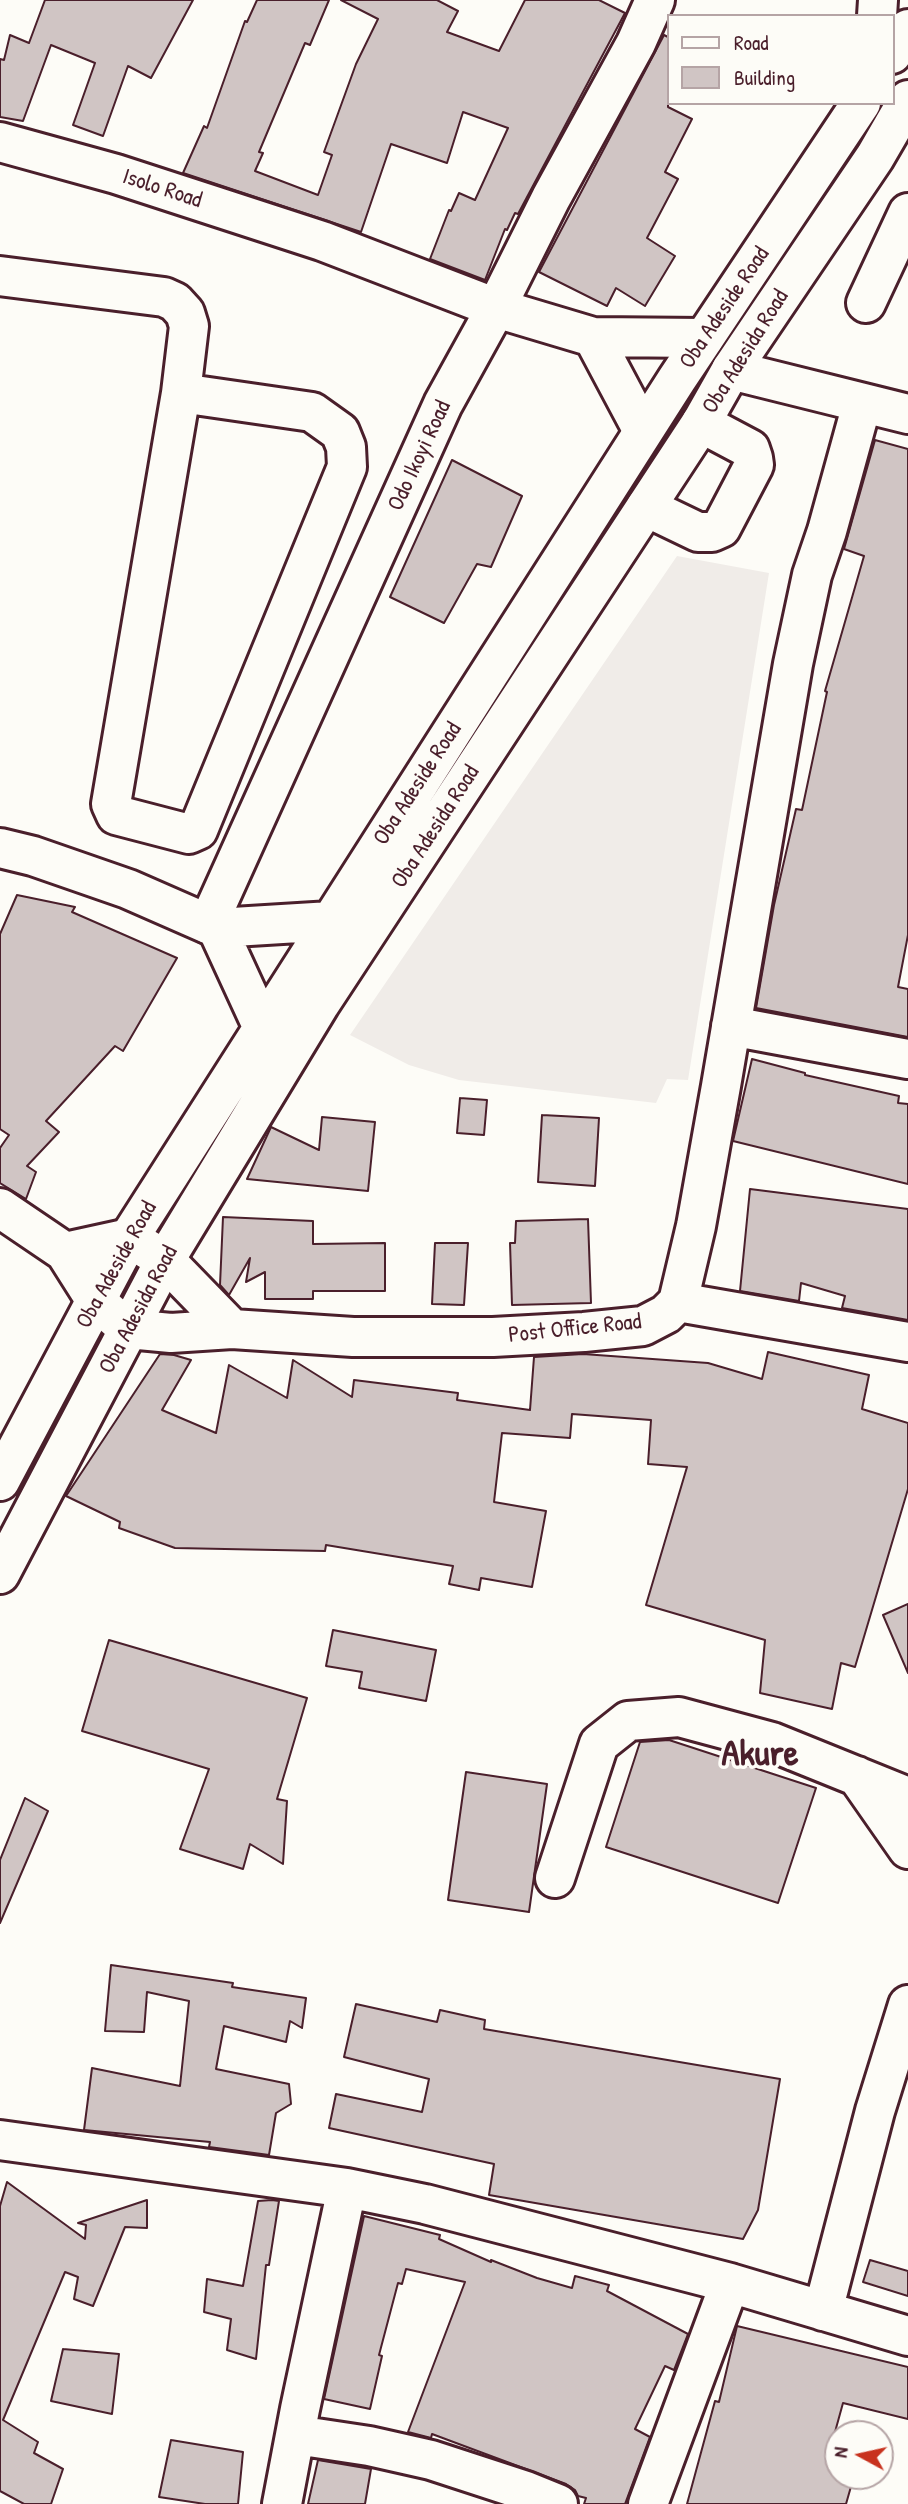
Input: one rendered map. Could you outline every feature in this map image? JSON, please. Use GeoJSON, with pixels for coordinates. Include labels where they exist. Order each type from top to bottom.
{"type":"FeatureCollection","features":[{"type":"Feature","properties":{"kind":"street","name":"Odo Ikoyi Road"},"geometry":{"type":"LineString","coordinates":[[213,926],[443,404],[636,43],[655,0]]}},
{"type":"Feature","properties":{"kind":"street"},"geometry":{"type":"LineString","coordinates":[[894,51],[908,29]]}},
{"type":"Feature","properties":{"kind":"street","name":"Oba Adesida Road"},"geometry":{"type":"LineString","coordinates":[[0,1574],[165,1260],[320,1004],[701,423],[731,370],[875,156],[908,100]]}},
{"type":"Feature","properties":{"kind":"street","name":"Oba Adeside Road"},"geometry":{"type":"LineString","coordinates":[[0,1481],[129,1238],[643,431],[860,105]]}},
{"type":"Feature","properties":{"kind":"street","name":"Isolo Road"},"geometry":{"type":"LineString","coordinates":[[0,142],[116,174],[322,241],[496,308],[593,337],[704,338]]}},
{"type":"Feature","properties":{"kind":"street"},"geometry":{"type":"LineString","coordinates":[[866,303],[908,213]]}},
{"type":"Feature","properties":{"kind":"street"},"geometry":{"type":"LineString","coordinates":[[0,276],[164,297],[175,302],[185,313],[189,326],[181,393],[111,804],[116,815],[189,834],[198,830],[347,467],[346,447],[341,432],[313,412],[181,393]]}},
{"type":"Feature","properties":{"kind":"street"},"geometry":{"type":"LineString","coordinates":[[593,337],[643,431]]}},
{"type":"Feature","properties":{"kind":"street"},"geometry":{"type":"LineString","coordinates":[[731,370],[908,414]]}},
{"type":"Feature","properties":{"kind":"street"},"geometry":{"type":"LineString","coordinates":[[862,404],[806,600],[696,1226],[678,1302],[908,1342]]}},
{"type":"Feature","properties":{"kind":"street"},"geometry":{"type":"LineString","coordinates":[[646,507],[698,532],[712,532],[721,528],[754,465],[753,458],[750,449],[701,423]]}},
{"type":"Feature","properties":{"kind":"street"},"geometry":{"type":"LineString","coordinates":[[0,848],[33,856],[128,889],[213,926],[331,921]]}},
{"type":"Feature","properties":{"kind":"street"},"geometry":{"type":"LineString","coordinates":[[213,926],[263,1028]]}},
{"type":"Feature","properties":{"kind":"street"},"geometry":{"type":"LineString","coordinates":[[731,1027],[908,1059]]}},
{"type":"Feature","properties":{"kind":"street"},"geometry":{"type":"LineString","coordinates":[[0,1209],[65,1252],[96,1301],[128,1329]]}},
{"type":"Feature","properties":{"kind":"street"},"geometry":{"type":"LineString","coordinates":[[65,1252],[129,1238],[165,1260],[232,1328]]}},
{"type":"Feature","properties":{"kind":"street","name":"Post Office Road"},"geometry":{"type":"LineString","coordinates":[[128,1329],[172,1333],[232,1328],[353,1337],[493,1337],[643,1326],[666,1314],[678,1302]]}},
{"type":"Feature","properties":{"kind":"street"},"geometry":{"type":"LineString","coordinates":[[555,1878],[599,1744],[628,1721],[679,1717],[772,1742],[908,1797]]}},
{"type":"Feature","properties":{"kind":"street"},"geometry":{"type":"LineString","coordinates":[[857,1776],[908,1849]]}},
{"type":"Feature","properties":{"kind":"street"},"geometry":{"type":"LineString","coordinates":[[822,2311],[875,2111],[908,2005]]}},
{"type":"Feature","properties":{"kind":"street"},"geometry":{"type":"LineString","coordinates":[[0,2141],[347,2188],[425,2204],[730,2283],[908,2336]]}},
{"type":"Feature","properties":{"kind":"street"},"geometry":{"type":"LineString","coordinates":[[282,2504],[347,2188]]}},
{"type":"Feature","properties":{"kind":"street"},"geometry":{"type":"LineString","coordinates":[[648,2504],[730,2283]]}},
{"type":"Feature","properties":{"kind":"street"},"geometry":{"type":"LineString","coordinates":[[296,2435],[369,2446],[431,2460],[558,2504]]}},
{"type":"Feature","properties":{"kind":"shaded area"},"geometry":{"type":"Polygon","coordinates":[[[677,556],[769,573],[688,1080],[667,1079],[656,1103],[459,1080],[409,1065],[350,1035],[677,556]]]}},
{"type":"Feature","properties":{"kind":"building"},"geometry":{"type":"Polygon","coordinates":[[[45,0],[193,0],[151,78],[128,66],[103,136],[73,125],[95,63],[51,45],[23,121],[0,117],[0,59],[4,60],[10,35],[29,43],[45,0]]]}},
{"type":"Feature","properties":{"kind":"building"},"geometry":{"type":"Polygon","coordinates":[[[257,0],[329,0],[310,45],[305,43],[259,152],[263,153],[255,171],[318,195],[332,155],[324,152],[356,64],[378,19],[341,0],[437,0],[458,11],[447,32],[499,51],[525,0],[599,0],[625,13],[518,214],[515,213],[507,230],[505,229],[485,280],[430,259],[449,210],[451,211],[459,193],[475,200],[508,128],[463,112],[447,163],[391,144],[361,232],[183,173],[204,126],[207,128],[245,21],[247,22],[257,0]]]}},
{"type":"Feature","properties":{"kind":"building"},"geometry":{"type":"Polygon","coordinates":[[[664,35],[666,36],[666,105],[692,119],[665,172],[678,179],[647,238],[675,256],[645,306],[616,288],[607,306],[539,272],[664,35]]]}},
{"type":"Feature","properties":{"kind":"building"},"geometry":{"type":"Polygon","coordinates":[[[875,440],[908,449],[908,935],[898,987],[908,989],[908,1037],[756,1008],[774,905],[796,809],[802,810],[827,692],[825,691],[864,556],[844,549],[875,440]]]}},
{"type":"Feature","properties":{"kind":"building"},"geometry":{"type":"Polygon","coordinates":[[[452,460],[522,496],[491,567],[477,564],[444,623],[390,597],[452,460]]]}},
{"type":"Feature","properties":{"kind":"building"},"geometry":{"type":"Polygon","coordinates":[[[17,895],[75,907],[72,912],[177,958],[123,1051],[115,1046],[46,1121],[59,1132],[27,1166],[36,1172],[26,1199],[0,1183],[0,1148],[9,1135],[0,1129],[0,934],[17,895]]]}},
{"type":"Feature","properties":{"kind":"building"},"geometry":{"type":"Polygon","coordinates":[[[752,1059],[805,1075],[899,1096],[898,1103],[908,1104],[908,1184],[733,1141],[752,1059]]]}},
{"type":"Feature","properties":{"kind":"building"},"geometry":{"type":"Polygon","coordinates":[[[460,1098],[487,1100],[484,1135],[457,1133],[460,1098]]]}},
{"type":"Feature","properties":{"kind":"building"},"geometry":{"type":"Polygon","coordinates":[[[542,1115],[599,1118],[595,1186],[538,1182],[542,1115]]]}},
{"type":"Feature","properties":{"kind":"building"},"geometry":{"type":"Polygon","coordinates":[[[322,1117],[375,1122],[368,1191],[247,1179],[271,1127],[319,1150],[322,1117]]]}},
{"type":"Feature","properties":{"kind":"building"},"geometry":{"type":"Polygon","coordinates":[[[750,1189],[908,1209],[908,1320],[842,1308],[845,1296],[801,1283],[799,1301],[740,1291],[750,1189]]]}},
{"type":"Feature","properties":{"kind":"building"},"geometry":{"type":"Polygon","coordinates":[[[223,1217],[313,1221],[313,1244],[385,1243],[385,1291],[313,1291],[313,1299],[265,1299],[265,1272],[246,1282],[250,1258],[229,1295],[220,1285],[223,1217]]]}},
{"type":"Feature","properties":{"kind":"building"},"geometry":{"type":"Polygon","coordinates":[[[588,1219],[591,1303],[512,1305],[510,1243],[515,1243],[516,1221],[588,1219]]]}},
{"type":"Feature","properties":{"kind":"building"},"geometry":{"type":"Polygon","coordinates":[[[435,1243],[468,1243],[464,1305],[432,1304],[435,1243]]]}},
{"type":"Feature","properties":{"kind":"building"},"geometry":{"type":"Polygon","coordinates":[[[768,1352],[869,1375],[862,1409],[908,1423],[908,1489],[855,1667],[841,1663],[832,1709],[760,1693],[765,1640],[646,1605],[687,1467],[648,1464],[651,1420],[572,1414],[570,1438],[502,1433],[494,1502],[546,1511],[532,1587],[481,1578],[479,1590],[449,1584],[453,1566],[326,1545],[325,1551],[175,1548],[119,1528],[120,1522],[66,1496],[160,1354],[191,1360],[162,1410],[216,1433],[229,1365],[287,1398],[293,1360],[352,1397],[354,1380],[458,1393],[457,1400],[530,1410],[534,1357],[583,1354],[708,1363],[762,1379],[768,1352]]]}},
{"type":"Feature","properties":{"kind":"building"},"geometry":{"type":"Polygon","coordinates":[[[908,1604],[908,1673],[883,1615],[908,1604]]]}},
{"type":"Feature","properties":{"kind":"building"},"geometry":{"type":"Polygon","coordinates":[[[333,1630],[436,1650],[426,1701],[359,1688],[362,1672],[326,1666],[333,1630]]]}},
{"type":"Feature","properties":{"kind":"building"},"geometry":{"type":"Polygon","coordinates":[[[109,1640],[307,1698],[277,1799],[287,1801],[283,1864],[250,1844],[243,1869],[180,1849],[209,1769],[82,1731],[109,1640]]]}},
{"type":"Feature","properties":{"kind":"building"},"geometry":{"type":"Polygon","coordinates":[[[669,1740],[816,1788],[778,1903],[606,1847],[640,1742],[669,1740]]]}},
{"type":"Feature","properties":{"kind":"building"},"geometry":{"type":"Polygon","coordinates":[[[466,1772],[547,1784],[529,1912],[448,1900],[466,1772]]]}},
{"type":"Feature","properties":{"kind":"building"},"geometry":{"type":"Polygon","coordinates":[[[25,1798],[48,1811],[0,1923],[0,1860],[25,1798]]]}},
{"type":"Feature","properties":{"kind":"building"},"geometry":{"type":"Polygon","coordinates":[[[111,1965],[233,1983],[232,1987],[306,1998],[302,2028],[290,2021],[286,2042],[224,2026],[216,2069],[289,2084],[291,2104],[276,2113],[269,2155],[209,2147],[210,2142],[84,2130],[92,2068],[180,2086],[189,2001],[147,1992],[144,2032],[105,2031],[111,1965]]]}},
{"type":"Feature","properties":{"kind":"building"},"geometry":{"type":"Polygon","coordinates":[[[356,2004],[437,2022],[440,2010],[485,2020],[484,2029],[780,2079],[758,2210],[743,2239],[489,2195],[494,2164],[329,2128],[336,2094],[422,2112],[429,2079],[344,2057],[356,2004]]]}},
{"type":"Feature","properties":{"kind":"building"},"geometry":{"type":"Polygon","coordinates":[[[7,2182],[85,2239],[86,2225],[78,2223],[147,2200],[147,2228],[125,2227],[93,2306],[74,2299],[78,2277],[65,2272],[3,2420],[38,2442],[34,2453],[63,2469],[51,2504],[24,2504],[0,2491],[0,2206],[7,2182]]]}},
{"type":"Feature","properties":{"kind":"building"},"geometry":{"type":"Polygon","coordinates":[[[258,2201],[279,2201],[269,2265],[266,2265],[256,2359],[227,2350],[231,2319],[204,2312],[207,2279],[243,2286],[258,2201]]]}},
{"type":"Feature","properties":{"kind":"building"},"geometry":{"type":"Polygon","coordinates":[[[364,2216],[440,2235],[439,2239],[491,2262],[572,2288],[575,2276],[609,2285],[607,2291],[688,2334],[674,2370],[665,2366],[635,2429],[650,2437],[625,2504],[584,2504],[586,2498],[578,2496],[575,2490],[566,2484],[432,2434],[431,2438],[408,2432],[465,2282],[406,2269],[402,2284],[398,2283],[379,2355],[382,2356],[370,2409],[324,2399],[364,2216]]]}},
{"type":"Feature","properties":{"kind":"building"},"geometry":{"type":"Polygon","coordinates":[[[870,2260],[908,2271],[908,2296],[863,2282],[870,2260]]]}},
{"type":"Feature","properties":{"kind":"building"},"geometry":{"type":"Polygon","coordinates":[[[737,2326],[908,2367],[908,2419],[843,2403],[838,2420],[824,2420],[824,2490],[850,2490],[846,2504],[687,2504],[715,2401],[719,2402],[737,2326]]]}},
{"type":"Feature","properties":{"kind":"building"},"geometry":{"type":"Polygon","coordinates":[[[63,2349],[119,2354],[112,2414],[51,2401],[63,2349]]]}},
{"type":"Feature","properties":{"kind":"building"},"geometry":{"type":"Polygon","coordinates":[[[171,2440],[243,2452],[238,2504],[205,2504],[159,2497],[171,2440]]]}},
{"type":"Feature","properties":{"kind":"building"},"geometry":{"type":"Polygon","coordinates":[[[318,2460],[371,2469],[365,2504],[308,2504],[318,2460]]]}},
{"type":"Feature","properties":{"kind":"district","name":"Akure"},"geometry":{"type":"Point","coordinates":[760,1755]}}]}
